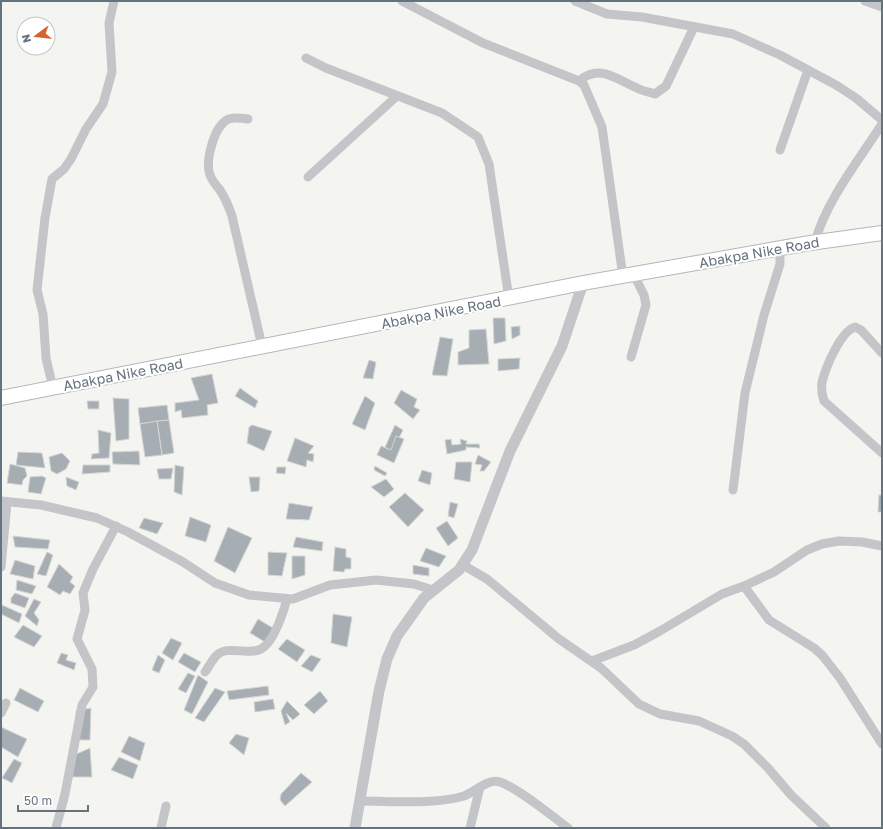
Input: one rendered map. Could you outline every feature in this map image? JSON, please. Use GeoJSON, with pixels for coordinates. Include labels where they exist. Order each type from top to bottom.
{"type":"FeatureCollection","features":[{"type":"Feature","properties":{"kind":"main road","name":"Abakpa Nike Road"},"geometry":{"type":"LineString","coordinates":[[1,398],[509,299],[583,283],[815,242],[882,233]]}},
{"type":"Feature","properties":{"kind":"street"},"geometry":{"type":"LineString","coordinates":[[53,388],[46,358],[44,314],[37,290],[43,230],[52,179],[72,159],[86,129],[103,104],[112,72],[109,23],[114,1]]}},
{"type":"Feature","properties":{"kind":"street"},"geometry":{"type":"LineString","coordinates":[[402,1],[483,43],[579,81],[589,94],[602,127],[628,276],[644,295],[646,306],[631,357]]}},
{"type":"Feature","properties":{"kind":"street"},"geometry":{"type":"LineString","coordinates":[[574,1],[607,14],[642,18],[738,36],[780,55],[808,70],[856,98],[882,120]]}},
{"type":"Feature","properties":{"kind":"street"},"geometry":{"type":"LineString","coordinates":[[865,1],[882,7]]}},
{"type":"Feature","properties":{"kind":"street"},"geometry":{"type":"LineString","coordinates":[[579,81],[587,74],[609,74],[638,89],[655,94],[666,86],[694,27]]}},
{"type":"Feature","properties":{"kind":"street"},"geometry":{"type":"LineString","coordinates":[[306,58],[326,68],[442,113],[478,137],[489,164],[509,299]]}},
{"type":"Feature","properties":{"kind":"street"},"geometry":{"type":"LineString","coordinates":[[780,150],[808,70]]}},
{"type":"Feature","properties":{"kind":"street"},"geometry":{"type":"LineString","coordinates":[[308,177],[397,96]]}},
{"type":"Feature","properties":{"kind":"street"},"geometry":{"type":"LineString","coordinates":[[248,119],[230,118],[224,122],[216,134],[208,156],[208,165],[212,180],[225,200],[232,216],[262,346]]}},
{"type":"Feature","properties":{"kind":"street"},"geometry":{"type":"LineString","coordinates":[[815,242],[819,229],[831,204],[882,124]]}},
{"type":"Feature","properties":{"kind":"street"},"geometry":{"type":"LineString","coordinates":[[733,490],[745,393],[764,315],[780,264],[780,248]]}},
{"type":"Feature","properties":{"kind":"street"},"geometry":{"type":"LineString","coordinates":[[355,828],[361,801],[373,718],[387,660],[397,636],[405,621],[424,598],[464,566],[476,541],[510,451],[562,346],[583,283]]}},
{"type":"Feature","properties":{"kind":"street"},"geometry":{"type":"LineString","coordinates":[[882,353],[861,330],[855,327],[849,329],[838,344],[822,382],[821,392],[824,401],[882,453]]}},
{"type":"Feature","properties":{"kind":"street"},"geometry":{"type":"LineString","coordinates":[[1,567],[4,501],[41,505],[86,514],[116,526],[183,562],[222,587],[249,595],[287,599],[299,598],[338,584],[376,580],[401,582],[433,590]]}},
{"type":"Feature","properties":{"kind":"street"},"geometry":{"type":"LineString","coordinates":[[56,828],[65,794],[82,705],[93,687],[92,668],[77,639],[85,610],[83,592],[93,569],[116,526]]}},
{"type":"Feature","properties":{"kind":"street"},"geometry":{"type":"LineString","coordinates":[[592,661],[634,645],[722,594],[744,586],[774,572],[807,550],[822,544],[839,541],[862,542],[882,546]]}},
{"type":"Feature","properties":{"kind":"street"},"geometry":{"type":"LineString","coordinates":[[464,566],[486,579],[560,638],[592,661],[629,696],[649,710],[699,721],[738,740],[756,754],[791,795],[826,828]]}},
{"type":"Feature","properties":{"kind":"street"},"geometry":{"type":"LineString","coordinates":[[744,586],[769,620],[814,648],[822,655],[840,678],[882,744]]}},
{"type":"Feature","properties":{"kind":"street"},"geometry":{"type":"LineString","coordinates":[[205,672],[216,655],[223,652],[255,651],[267,644],[281,618],[287,599]]}},
{"type":"Feature","properties":{"kind":"street"},"geometry":{"type":"LineString","coordinates":[[1,713],[6,703]]}},
{"type":"Feature","properties":{"kind":"street"},"geometry":{"type":"LineString","coordinates":[[361,801],[444,799],[465,795],[489,782],[499,781],[541,808],[568,828]]}},
{"type":"Feature","properties":{"kind":"street"},"geometry":{"type":"LineString","coordinates":[[470,828],[480,788]]}},
{"type":"Feature","properties":{"kind":"street"},"geometry":{"type":"LineString","coordinates":[[161,828],[166,806]]}},
{"type":"Feature","properties":{"kind":"building"},"geometry":{"type":"Polygon","coordinates":[[[493,318],[505,318],[506,341],[494,344],[493,318]]]}},
{"type":"Feature","properties":{"kind":"building"},"geometry":{"type":"Polygon","coordinates":[[[520,326],[520,335],[512,339],[511,327],[520,326]]]}},
{"type":"Feature","properties":{"kind":"building"},"geometry":{"type":"Polygon","coordinates":[[[486,329],[489,364],[458,365],[458,352],[469,348],[469,330],[486,329]]]}},
{"type":"Feature","properties":{"kind":"building"},"geometry":{"type":"Polygon","coordinates":[[[440,337],[453,339],[447,376],[432,375],[440,337]]]}},
{"type":"Feature","properties":{"kind":"building"},"geometry":{"type":"Polygon","coordinates":[[[520,358],[519,369],[498,371],[498,359],[520,358]]]}},
{"type":"Feature","properties":{"kind":"building"},"geometry":{"type":"Polygon","coordinates":[[[369,360],[376,362],[373,379],[363,378],[369,360]]]}},
{"type":"Feature","properties":{"kind":"building"},"geometry":{"type":"Polygon","coordinates":[[[212,374],[218,403],[207,405],[208,415],[182,418],[181,410],[175,412],[175,403],[199,400],[191,378],[212,374]]]}},
{"type":"Feature","properties":{"kind":"building"},"geometry":{"type":"Polygon","coordinates":[[[240,388],[258,401],[255,408],[235,396],[240,388]]]}},
{"type":"Feature","properties":{"kind":"building"},"geometry":{"type":"Polygon","coordinates":[[[401,390],[417,399],[414,407],[420,410],[413,419],[394,403],[401,390]]]}},
{"type":"Feature","properties":{"kind":"building"},"geometry":{"type":"Polygon","coordinates":[[[365,396],[375,403],[365,430],[352,424],[365,396]]]}},
{"type":"Feature","properties":{"kind":"building"},"geometry":{"type":"Polygon","coordinates":[[[113,398],[129,399],[129,439],[116,441],[113,398]]]}},
{"type":"Feature","properties":{"kind":"building"},"geometry":{"type":"Polygon","coordinates":[[[87,401],[99,401],[99,409],[88,409],[87,401]]]}},
{"type":"Feature","properties":{"kind":"building"},"geometry":{"type":"Polygon","coordinates":[[[167,405],[169,420],[140,424],[138,408],[167,405]]]}},
{"type":"Feature","properties":{"kind":"building"},"geometry":{"type":"Polygon","coordinates":[[[169,420],[174,453],[162,455],[157,421],[169,420]]]}},
{"type":"Feature","properties":{"kind":"building"},"geometry":{"type":"Polygon","coordinates":[[[157,421],[162,455],[145,457],[140,424],[157,421]]]}},
{"type":"Feature","properties":{"kind":"building"},"geometry":{"type":"Polygon","coordinates":[[[252,425],[272,431],[264,451],[247,443],[249,427],[252,425]]]}},
{"type":"Feature","properties":{"kind":"building"},"geometry":{"type":"Polygon","coordinates":[[[395,425],[403,430],[392,452],[385,447],[395,425]]]}},
{"type":"Feature","properties":{"kind":"building"},"geometry":{"type":"Polygon","coordinates":[[[98,430],[111,433],[109,458],[91,459],[92,454],[99,453],[98,430]]]}},
{"type":"Feature","properties":{"kind":"building"},"geometry":{"type":"Polygon","coordinates":[[[396,436],[404,439],[394,463],[377,455],[381,446],[391,450],[396,436]]]}},
{"type":"Feature","properties":{"kind":"building"},"geometry":{"type":"Polygon","coordinates":[[[295,438],[314,446],[308,453],[314,454],[313,462],[307,460],[306,467],[287,461],[295,438]]]}},
{"type":"Feature","properties":{"kind":"building"},"geometry":{"type":"Polygon","coordinates":[[[451,439],[452,445],[461,444],[460,439],[467,441],[466,444],[479,444],[480,448],[466,447],[466,450],[447,454],[445,440],[451,439]]]}},
{"type":"Feature","properties":{"kind":"building"},"geometry":{"type":"Polygon","coordinates":[[[139,451],[140,465],[113,464],[112,452],[139,451]]]}},
{"type":"Feature","properties":{"kind":"building"},"geometry":{"type":"Polygon","coordinates":[[[18,452],[42,453],[45,468],[16,465],[18,452]]]}},
{"type":"Feature","properties":{"kind":"building"},"geometry":{"type":"Polygon","coordinates":[[[62,453],[70,461],[66,469],[57,474],[51,471],[49,457],[62,453]]]}},
{"type":"Feature","properties":{"kind":"building"},"geometry":{"type":"Polygon","coordinates":[[[478,455],[491,462],[484,471],[480,471],[482,465],[475,464],[478,455]]]}},
{"type":"Feature","properties":{"kind":"building"},"geometry":{"type":"Polygon","coordinates":[[[456,462],[472,462],[470,482],[454,479],[456,462]]]}},
{"type":"Feature","properties":{"kind":"building"},"geometry":{"type":"Polygon","coordinates":[[[10,464],[25,468],[27,476],[23,480],[22,485],[7,483],[10,464]]]}},
{"type":"Feature","properties":{"kind":"building"},"geometry":{"type":"Polygon","coordinates":[[[83,465],[110,465],[110,472],[82,474],[83,465]]]}},
{"type":"Feature","properties":{"kind":"building"},"geometry":{"type":"Polygon","coordinates":[[[175,465],[184,467],[182,495],[174,492],[175,465]]]}},
{"type":"Feature","properties":{"kind":"building"},"geometry":{"type":"Polygon","coordinates":[[[375,466],[387,473],[385,476],[374,470],[375,466]]]}},
{"type":"Feature","properties":{"kind":"building"},"geometry":{"type":"Polygon","coordinates":[[[277,467],[286,467],[285,474],[276,473],[277,467]]]}},
{"type":"Feature","properties":{"kind":"building"},"geometry":{"type":"Polygon","coordinates":[[[173,468],[171,479],[159,479],[157,469],[173,468]]]}},
{"type":"Feature","properties":{"kind":"building"},"geometry":{"type":"Polygon","coordinates":[[[422,470],[432,473],[430,485],[418,481],[422,470]]]}},
{"type":"Feature","properties":{"kind":"building"},"geometry":{"type":"Polygon","coordinates":[[[42,476],[46,478],[41,494],[28,492],[30,477],[42,476]]]}},
{"type":"Feature","properties":{"kind":"building"},"geometry":{"type":"Polygon","coordinates":[[[66,477],[79,482],[76,490],[67,486],[66,477]]]}},
{"type":"Feature","properties":{"kind":"building"},"geometry":{"type":"Polygon","coordinates":[[[249,477],[260,477],[259,491],[251,492],[249,477]]]}},
{"type":"Feature","properties":{"kind":"building"},"geometry":{"type":"Polygon","coordinates":[[[386,479],[394,489],[384,497],[371,487],[386,479]]]}},
{"type":"Feature","properties":{"kind":"building"},"geometry":{"type":"Polygon","coordinates":[[[405,493],[424,510],[408,527],[389,507],[405,493]]]}},
{"type":"Feature","properties":{"kind":"building"},"geometry":{"type":"Polygon","coordinates":[[[879,495],[882,495],[882,512],[878,512],[879,495]]]}},
{"type":"Feature","properties":{"kind":"building"},"geometry":{"type":"Polygon","coordinates":[[[450,502],[458,504],[454,518],[448,516],[450,502]]]}},
{"type":"Feature","properties":{"kind":"building"},"geometry":{"type":"Polygon","coordinates":[[[289,503],[313,507],[309,520],[286,519],[289,503]]]}},
{"type":"Feature","properties":{"kind":"building"},"geometry":{"type":"Polygon","coordinates":[[[190,517],[211,525],[206,542],[185,536],[190,517]]]}},
{"type":"Feature","properties":{"kind":"building"},"geometry":{"type":"Polygon","coordinates":[[[144,518],[163,523],[157,534],[139,528],[144,518]]]}},
{"type":"Feature","properties":{"kind":"building"},"geometry":{"type":"Polygon","coordinates":[[[447,521],[458,538],[448,546],[436,528],[447,521]]]}},
{"type":"Feature","properties":{"kind":"building"},"geometry":{"type":"Polygon","coordinates":[[[228,527],[252,538],[235,573],[214,561],[228,527]]]}},
{"type":"Feature","properties":{"kind":"building"},"geometry":{"type":"Polygon","coordinates":[[[13,536],[50,540],[48,549],[15,547],[13,536]]]}},
{"type":"Feature","properties":{"kind":"building"},"geometry":{"type":"Polygon","coordinates":[[[296,537],[323,542],[322,551],[293,547],[296,537]]]}},
{"type":"Feature","properties":{"kind":"building"},"geometry":{"type":"Polygon","coordinates":[[[335,547],[346,549],[346,557],[351,558],[351,569],[345,569],[344,572],[333,571],[335,547]]]}},
{"type":"Feature","properties":{"kind":"building"},"geometry":{"type":"Polygon","coordinates":[[[426,548],[446,556],[439,567],[420,561],[426,548]]]}},
{"type":"Feature","properties":{"kind":"building"},"geometry":{"type":"Polygon","coordinates":[[[47,552],[53,555],[46,576],[37,574],[47,552]]]}},
{"type":"Feature","properties":{"kind":"building"},"geometry":{"type":"Polygon","coordinates":[[[268,552],[287,553],[282,576],[268,575],[268,552]]]}},
{"type":"Feature","properties":{"kind":"building"},"geometry":{"type":"Polygon","coordinates":[[[292,556],[305,556],[305,575],[292,579],[292,556]]]}},
{"type":"Feature","properties":{"kind":"building"},"geometry":{"type":"Polygon","coordinates":[[[15,560],[35,566],[33,579],[10,574],[15,560]]]}},
{"type":"Feature","properties":{"kind":"building"},"geometry":{"type":"Polygon","coordinates":[[[59,564],[73,577],[70,582],[75,586],[70,594],[63,591],[60,595],[47,587],[59,564]]]}},
{"type":"Feature","properties":{"kind":"building"},"geometry":{"type":"Polygon","coordinates":[[[413,565],[429,568],[429,576],[413,574],[413,565]]]}},
{"type":"Feature","properties":{"kind":"building"},"geometry":{"type":"Polygon","coordinates":[[[17,580],[36,586],[32,594],[16,590],[17,580]]]}},
{"type":"Feature","properties":{"kind":"building"},"geometry":{"type":"Polygon","coordinates":[[[15,593],[29,598],[25,608],[11,603],[11,598],[15,593]]]}},
{"type":"Feature","properties":{"kind":"building"},"geometry":{"type":"Polygon","coordinates":[[[34,599],[41,602],[34,613],[39,620],[37,626],[25,616],[34,599]]]}},
{"type":"Feature","properties":{"kind":"building"},"geometry":{"type":"Polygon","coordinates":[[[2,605],[22,614],[19,623],[1,614],[2,605]]]}},
{"type":"Feature","properties":{"kind":"building"},"geometry":{"type":"Polygon","coordinates":[[[333,614],[352,617],[347,647],[331,643],[333,614]]]}},
{"type":"Feature","properties":{"kind":"building"},"geometry":{"type":"Polygon","coordinates":[[[258,619],[273,628],[265,642],[250,633],[258,619]]]}},
{"type":"Feature","properties":{"kind":"building"},"geometry":{"type":"Polygon","coordinates":[[[23,625],[42,636],[34,647],[14,637],[23,625]]]}},
{"type":"Feature","properties":{"kind":"building"},"geometry":{"type":"Polygon","coordinates":[[[171,638],[182,643],[173,660],[162,653],[171,638]]]}},
{"type":"Feature","properties":{"kind":"building"},"geometry":{"type":"Polygon","coordinates":[[[287,639],[305,650],[297,662],[278,649],[287,639]]]}},
{"type":"Feature","properties":{"kind":"building"},"geometry":{"type":"Polygon","coordinates":[[[61,653],[68,655],[66,660],[76,663],[74,670],[57,663],[61,653]]]}},
{"type":"Feature","properties":{"kind":"building"},"geometry":{"type":"Polygon","coordinates":[[[184,653],[201,662],[195,672],[178,662],[184,653]]]}},
{"type":"Feature","properties":{"kind":"building"},"geometry":{"type":"Polygon","coordinates":[[[158,655],[165,660],[159,673],[152,670],[158,655]]]}},
{"type":"Feature","properties":{"kind":"building"},"geometry":{"type":"Polygon","coordinates":[[[311,655],[321,659],[312,672],[301,666],[311,655]]]}},
{"type":"Feature","properties":{"kind":"building"},"geometry":{"type":"Polygon","coordinates":[[[188,673],[195,676],[186,693],[178,689],[188,673]]]}},
{"type":"Feature","properties":{"kind":"building"},"geometry":{"type":"Polygon","coordinates":[[[198,675],[208,682],[192,714],[184,710],[198,675]]]}},
{"type":"Feature","properties":{"kind":"building"},"geometry":{"type":"Polygon","coordinates":[[[268,686],[269,695],[229,700],[227,691],[268,686]]]}},
{"type":"Feature","properties":{"kind":"building"},"geometry":{"type":"Polygon","coordinates":[[[20,688],[44,701],[38,712],[14,700],[20,688]]]}},
{"type":"Feature","properties":{"kind":"building"},"geometry":{"type":"Polygon","coordinates":[[[215,688],[225,692],[204,722],[195,718],[215,688]]]}},
{"type":"Feature","properties":{"kind":"building"},"geometry":{"type":"Polygon","coordinates":[[[320,691],[328,701],[314,714],[304,705],[320,691]]]}},
{"type":"Feature","properties":{"kind":"building"},"geometry":{"type":"Polygon","coordinates":[[[273,699],[275,709],[255,712],[254,702],[273,699]]]}},
{"type":"Feature","properties":{"kind":"building"},"geometry":{"type":"Polygon","coordinates":[[[287,701],[300,714],[293,720],[286,713],[290,722],[285,725],[281,711],[287,701]]]}},
{"type":"Feature","properties":{"kind":"building"},"geometry":{"type":"Polygon","coordinates":[[[91,708],[90,740],[77,740],[76,711],[91,708]]]}},
{"type":"Feature","properties":{"kind":"building"},"geometry":{"type":"Polygon","coordinates":[[[1,727],[27,739],[18,757],[1,747],[1,727]]]}},
{"type":"Feature","properties":{"kind":"building"},"geometry":{"type":"Polygon","coordinates":[[[236,734],[249,738],[244,755],[229,743],[236,734]]]}},
{"type":"Feature","properties":{"kind":"building"},"geometry":{"type":"Polygon","coordinates":[[[129,736],[145,743],[140,761],[121,752],[129,736]]]}},
{"type":"Feature","properties":{"kind":"building"},"geometry":{"type":"Polygon","coordinates":[[[90,748],[92,777],[69,777],[72,756],[90,748]]]}},
{"type":"Feature","properties":{"kind":"building"},"geometry":{"type":"Polygon","coordinates":[[[119,757],[138,765],[133,779],[111,770],[119,757]]]}},
{"type":"Feature","properties":{"kind":"building"},"geometry":{"type":"Polygon","coordinates":[[[14,759],[22,763],[12,783],[2,778],[14,759]]]}},
{"type":"Feature","properties":{"kind":"building"},"geometry":{"type":"Polygon","coordinates":[[[301,773],[312,782],[285,806],[280,800],[281,794],[301,773]]]}}]}
